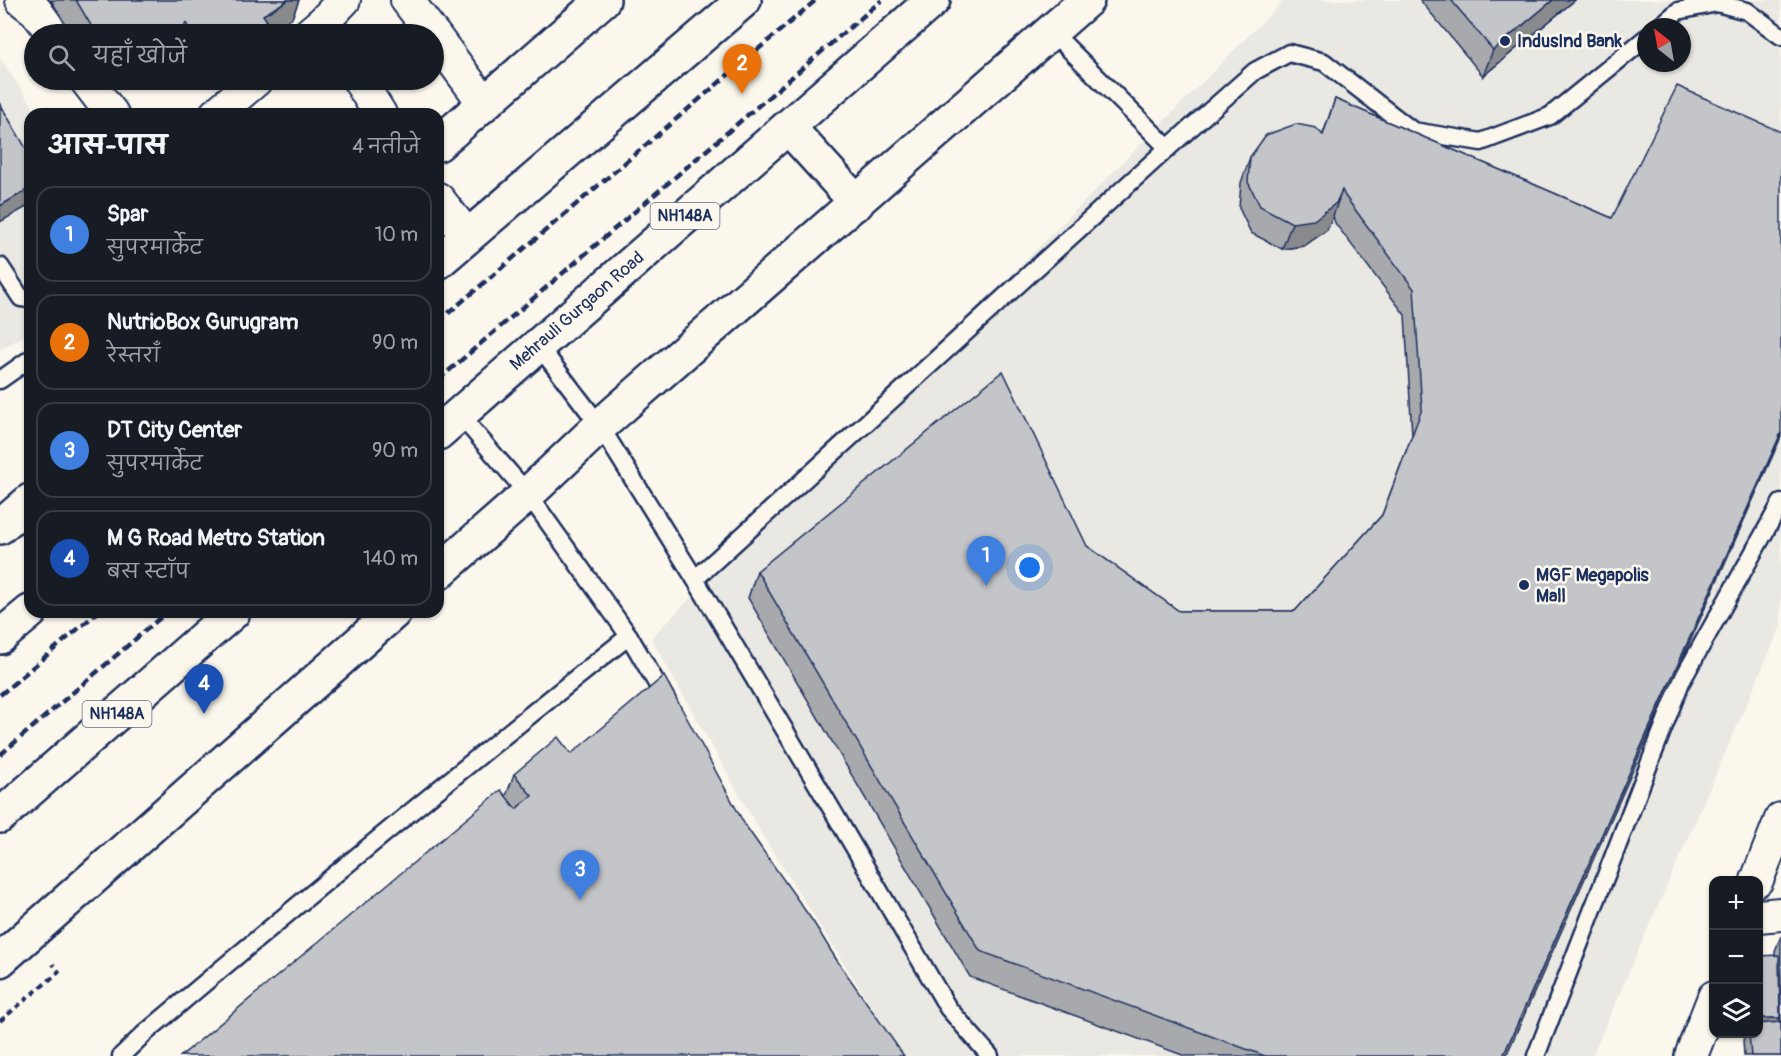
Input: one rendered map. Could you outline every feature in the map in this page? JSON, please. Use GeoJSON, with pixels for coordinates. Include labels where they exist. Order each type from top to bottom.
{"type":"FeatureCollection","features":[{"type":"Feature","properties":{"kind":"main road"},"geometry":{"type":"LineString","coordinates":[[444,139],[603,0]]}},
{"type":"Feature","properties":{"kind":"main road"},"geometry":{"type":"LineString","coordinates":[[444,257],[744,0]]}},
{"type":"Feature","properties":{"kind":"main road","name":"Mehrauli Gurgaon Road"},"geometry":{"type":"LineString","coordinates":[[448,423],[933,0]]}},
{"type":"Feature","properties":{"kind":"main road"},"geometry":{"type":"LineString","coordinates":[[444,568],[528,494],[600,426],[1087,0]]}},
{"type":"Feature","properties":{"kind":"main road"},"geometry":{"type":"LineString","coordinates":[[788,127],[856,203]]}},
{"type":"Feature","properties":{"kind":"main road"},"geometry":{"type":"LineString","coordinates":[[0,526],[24,506]]}},
{"type":"Feature","properties":{"kind":"main road"},"geometry":{"type":"LineString","coordinates":[[0,637],[24,617]]}},
{"type":"Feature","properties":{"kind":"main road","name":"NH148A"},"geometry":{"type":"LineString","coordinates":[[0,816],[226,618]]}},
{"type":"Feature","properties":{"kind":"main road"},"geometry":{"type":"LineString","coordinates":[[0,960],[387,618]]}},
{"type":"Feature","properties":{"kind":"street"},"geometry":{"type":"LineString","coordinates":[[22,0],[36,11],[46,24]]}},
{"type":"Feature","properties":{"kind":"street"},"geometry":{"type":"LineString","coordinates":[[407,0],[425,24]]}},
{"type":"Feature","properties":{"kind":"street"},"geometry":{"type":"LineString","coordinates":[[444,50],[484,103]]}},
{"type":"Feature","properties":{"kind":"street"},"geometry":{"type":"LineString","coordinates":[[94,90],[107,108]]}},
{"type":"Feature","properties":{"kind":"street"},"geometry":{"type":"LineString","coordinates":[[223,108],[244,90]]}},
{"type":"Feature","properties":{"kind":"street"},"geometry":{"type":"LineString","coordinates":[[365,90],[376,108]]}},
{"type":"Feature","properties":{"kind":"street"},"geometry":{"type":"LineString","coordinates":[[444,207],[468,237]]}},
{"type":"Feature","properties":{"kind":"street"},"geometry":{"type":"LineString","coordinates":[[1759,876],[1781,819]]}},
{"type":"Feature","properties":{"kind":"street"},"geometry":{"type":"LineString","coordinates":[[1763,916],[1781,914]]}},
{"type":"Feature","properties":{"kind":"street"},"geometry":{"type":"LineString","coordinates":[[1691,1056],[1709,1008]]}},
{"type":"Feature","properties":{"kind":"lane"},"geometry":{"type":"LineString","coordinates":[[1670,18],[1678,11],[1718,3],[1747,11],[1781,36]]}},
{"type":"Feature","properties":{"kind":"lane"},"geometry":{"type":"LineString","coordinates":[[1051,31],[1168,148]]}},
{"type":"Feature","properties":{"kind":"lane"},"geometry":{"type":"LineString","coordinates":[[694,579],[1255,71],[1289,53],[1324,62],[1413,131],[1481,142],[1550,116],[1637,45]]}},
{"type":"Feature","properties":{"kind":"lane"},"geometry":{"type":"LineString","coordinates":[[0,266],[21,298],[24,298]]}},
{"type":"Feature","properties":{"kind":"lane"},"geometry":{"type":"LineString","coordinates":[[538,345],[600,426],[828,802],[948,1008],[990,1056]]}},
{"type":"Feature","properties":{"kind":"lane"},"geometry":{"type":"LineString","coordinates":[[0,380],[24,363]]}},
{"type":"Feature","properties":{"kind":"lane"},"geometry":{"type":"LineString","coordinates":[[448,423],[528,494],[629,636],[675,714]]}},
{"type":"Feature","properties":{"kind":"lane"},"geometry":{"type":"LineString","coordinates":[[1536,1056],[1680,682],[1781,502]]}},
{"type":"Feature","properties":{"kind":"lane"},"geometry":{"type":"LineString","coordinates":[[121,1056],[300,902],[629,636]]}},
{"type":"Feature","properties":{"kind":"path"},"geometry":{"type":"LineString","coordinates":[[0,1021],[59,972]]}},
{"type":"Feature","properties":{"kind":"shaded area"},"geometry":{"type":"Polygon","coordinates":[[[1284,0],[1781,0],[1781,626],[1592,1056],[903,1056],[761,833],[651,638],[1284,0]]]}},
{"type":"Feature","properties":{"kind":"shaded area"},"geometry":{"type":"Polygon","coordinates":[[[0,58],[34,108],[24,108],[24,336],[0,350],[0,58]]]}},
{"type":"Feature","properties":{"kind":"building"},"geometry":{"type":"Polygon","coordinates":[[[76,0],[288,0],[263,15],[267,21],[262,24],[90,24],[76,0]]]}},
{"type":"Feature","properties":{"kind":"building"},"geometry":{"type":"Polygon","coordinates":[[[1451,0],[1553,0],[1493,50],[1451,0]]]}},
{"type":"Feature","properties":{"kind":"building","name":"MGF Megapolis Mall"},"geometry":{"type":"Polygon","coordinates":[[[1677,86],[1781,132],[1781,433],[1503,1056],[1265,1056],[980,951],[757,571],[1003,371],[1087,546],[1179,611],[1295,611],[1382,515],[1422,409],[1414,289],[1342,190],[1336,203],[1314,220],[1292,223],[1260,206],[1248,182],[1250,157],[1266,135],[1296,124],[1316,128],[1323,135],[1335,99],[1612,218],[1677,86]]]}},
{"type":"Feature","properties":{"kind":"building"},"geometry":{"type":"Polygon","coordinates":[[[0,104],[24,145],[24,192],[0,206],[0,104]]]}},
{"type":"Feature","properties":{"kind":"building"},"geometry":{"type":"Polygon","coordinates":[[[664,676],[745,825],[904,1056],[181,1056],[501,790],[516,809],[532,796],[514,774],[558,737],[571,754],[664,676]]]}},
{"type":"Feature","properties":{"kind":"building"},"geometry":{"type":"Polygon","coordinates":[[[1779,955],[1780,1018],[1763,1018],[1763,956],[1779,955]]]}},
{"type":"Feature","properties":{"kind":"building"},"geometry":{"type":"Polygon","coordinates":[[[1781,1022],[1781,1056],[1751,1056],[1749,1038],[1763,1038],[1763,1024],[1781,1022]]]}},
{"type":"Feature","properties":{"kind":"railway"},"geometry":{"type":"LineString","coordinates":[[444,317],[816,0]]}},
{"type":"Feature","properties":{"kind":"railway"},"geometry":{"type":"LineString","coordinates":[[444,375],[882,0]]}},
{"type":"Feature","properties":{"kind":"railway"},"geometry":{"type":"LineString","coordinates":[[0,695],[91,618]]}},
{"type":"Feature","properties":{"kind":"railway"},"geometry":{"type":"LineString","coordinates":[[0,755],[160,618]]}},
{"type":"Feature","properties":{"kind":"place","name":"IndusInd Bank"},"geometry":{"type":"Point","coordinates":[1505,41]}},
{"type":"Feature","properties":{"kind":"place","name":"NutrioBox Gurugram"},"geometry":{"type":"Point","coordinates":[742,94]}},
{"type":"Feature","properties":{"kind":"place","name":"MGF Megapolis Mall"},"geometry":{"type":"Point","coordinates":[1524,585]}},
{"type":"Feature","properties":{"kind":"place","name":"Spar"},"geometry":{"type":"Point","coordinates":[986,586]}},
{"type":"Feature","properties":{"kind":"place","name":"M G Road Metro Station"},"geometry":{"type":"Point","coordinates":[204,714]}},
{"type":"Feature","properties":{"kind":"place","name":"DT City Center"},"geometry":{"type":"Point","coordinates":[580,900]}}]}
